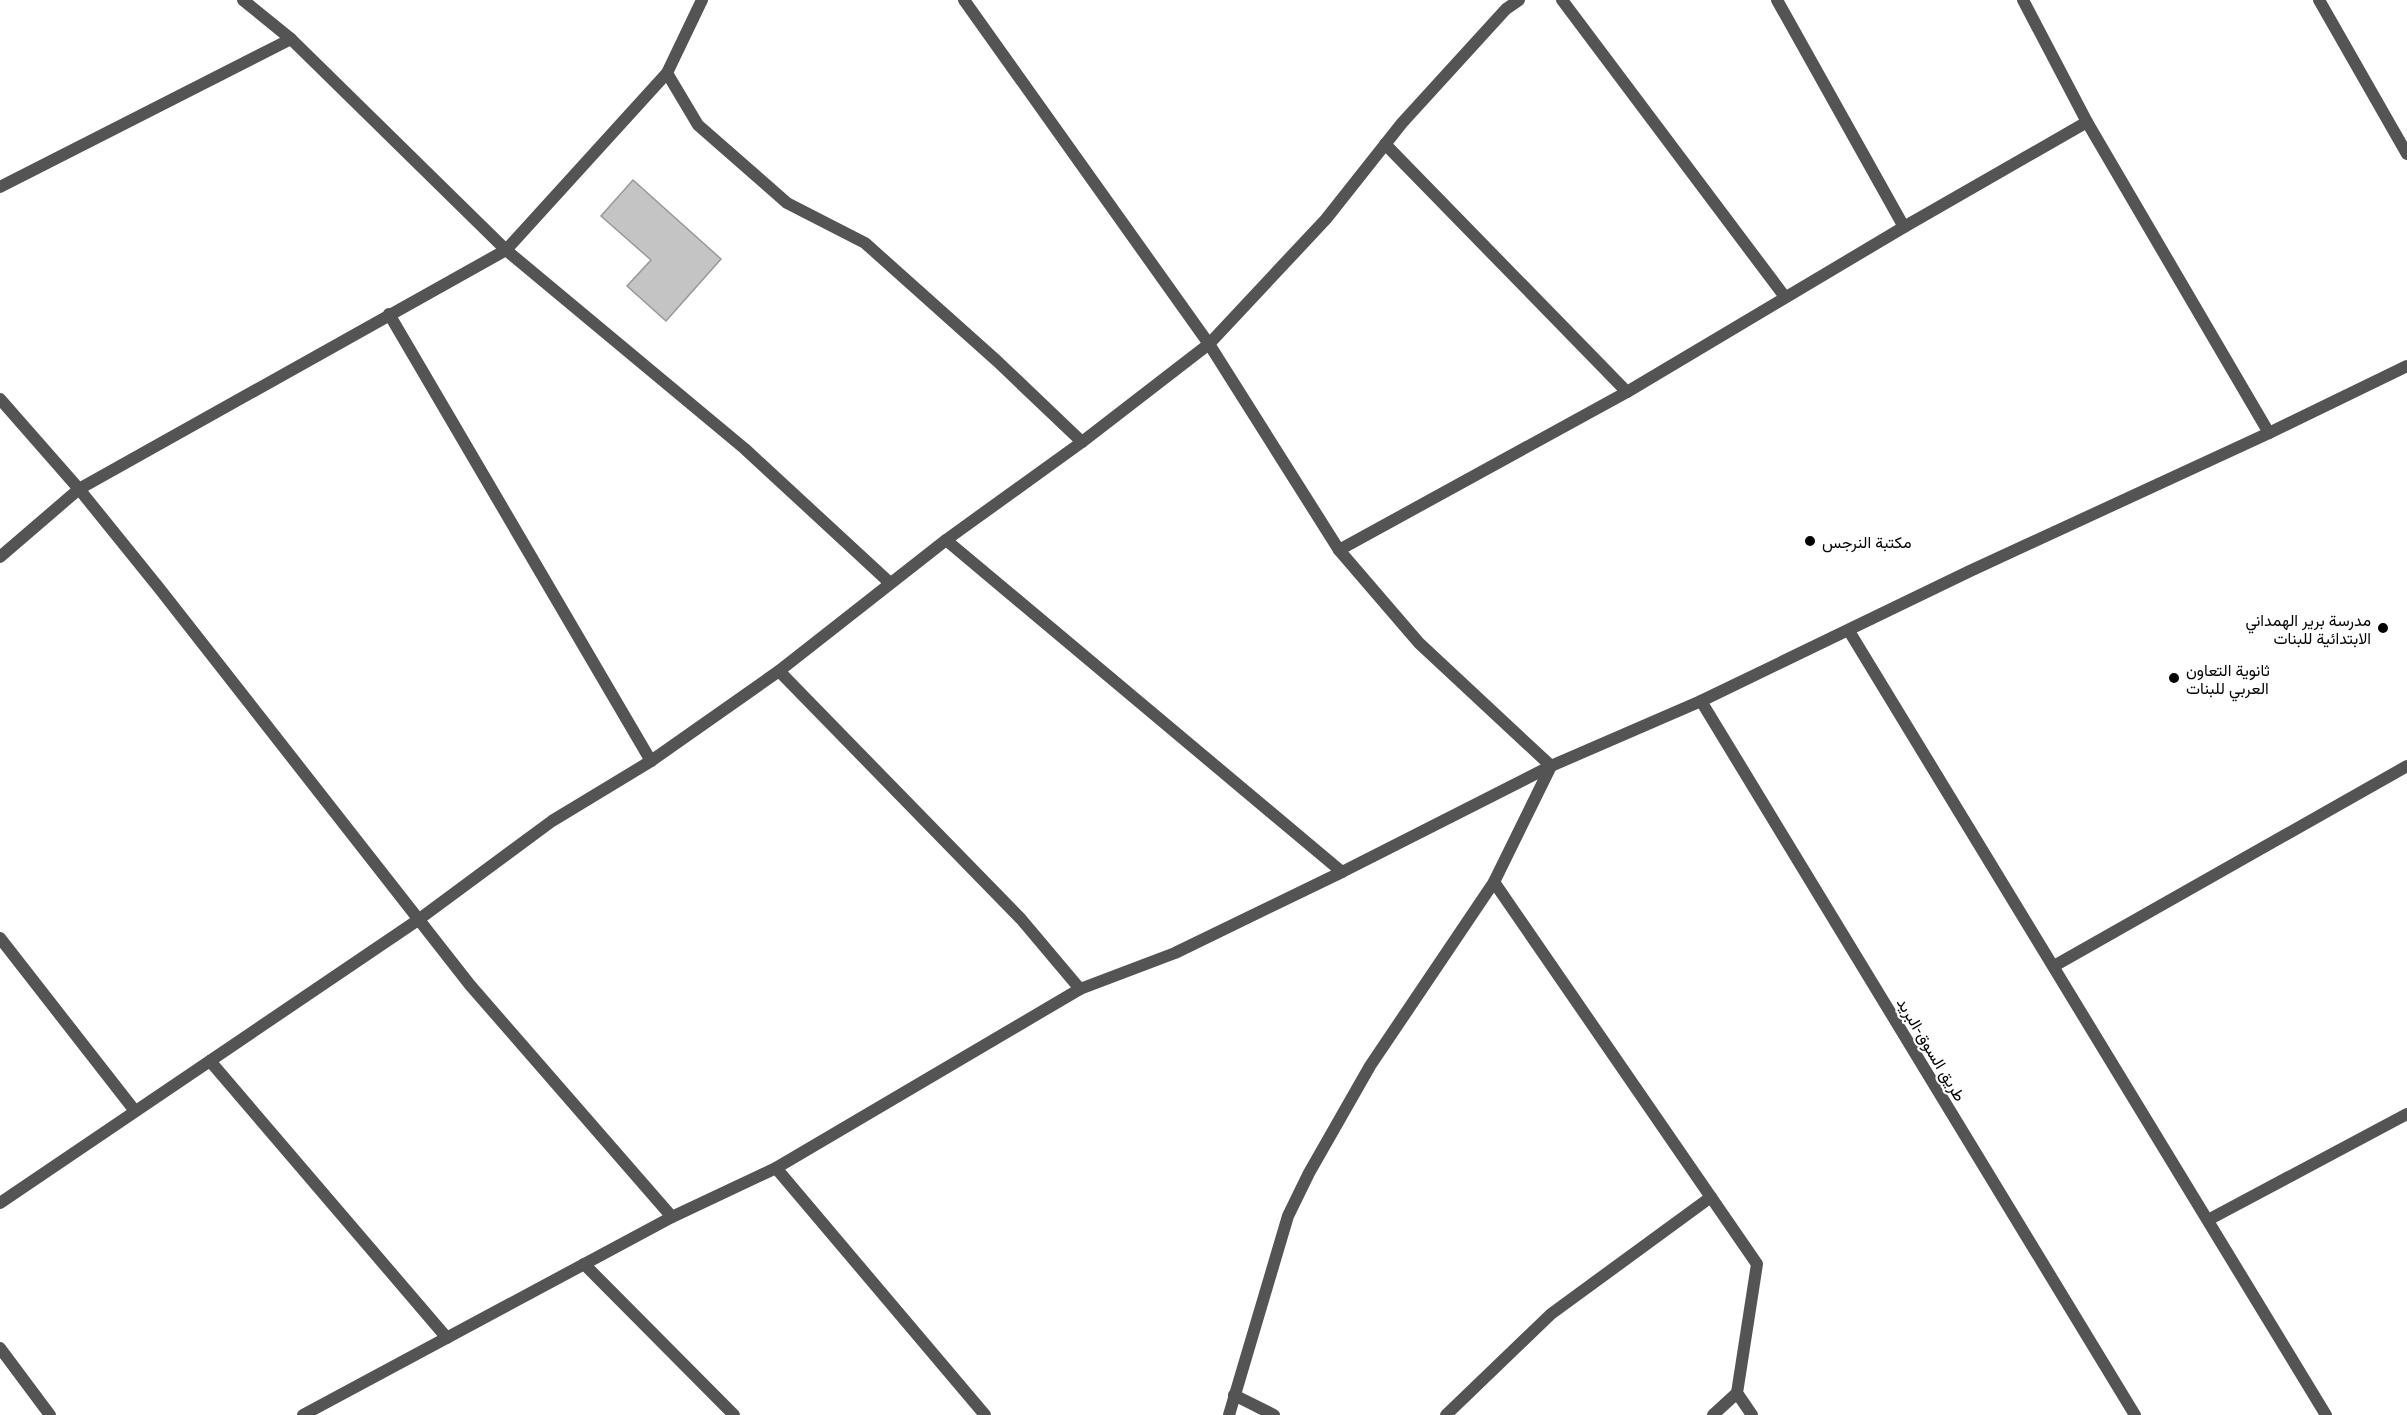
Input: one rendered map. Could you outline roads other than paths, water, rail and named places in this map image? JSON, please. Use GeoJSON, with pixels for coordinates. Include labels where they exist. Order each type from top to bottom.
{"type":"FeatureCollection","features":[{"type":"Feature","properties":{"kind":"street"},"geometry":{"type":"LineString","coordinates":[[243,0],[291,39],[506,250],[745,449],[890,583]]}},
{"type":"Feature","properties":{"kind":"street"},"geometry":{"type":"LineString","coordinates":[[0,557],[79,489],[506,250],[667,72],[702,0]]}},
{"type":"Feature","properties":{"kind":"street"},"geometry":{"type":"LineString","coordinates":[[963,0],[1209,344],[1339,550],[1419,643],[1551,766]]}},
{"type":"Feature","properties":{"kind":"street"},"geometry":{"type":"LineString","coordinates":[[0,1203],[418,920],[552,821],[651,761],[779,671],[945,540],[1082,442],[1209,344],[1326,219],[1402,123],[1502,4],[1519,0]]}},
{"type":"Feature","properties":{"kind":"street"},"geometry":{"type":"LineString","coordinates":[[1562,0],[1785,297]]}},
{"type":"Feature","properties":{"kind":"street"},"geometry":{"type":"LineString","coordinates":[[1777,0],[1904,227]]}},
{"type":"Feature","properties":{"kind":"street"},"geometry":{"type":"LineString","coordinates":[[2023,0],[2087,122],[2269,433]]}},
{"type":"Feature","properties":{"kind":"street"},"geometry":{"type":"LineString","coordinates":[[2319,0],[2407,154]]}},
{"type":"Feature","properties":{"kind":"street"},"geometry":{"type":"LineString","coordinates":[[0,187],[291,39]]}},
{"type":"Feature","properties":{"kind":"street"},"geometry":{"type":"LineString","coordinates":[[667,72],[698,125],[787,203],[865,243],[997,361],[1082,442]]}},
{"type":"Feature","properties":{"kind":"street"},"geometry":{"type":"LineString","coordinates":[[1339,550],[1627,392],[1904,227],[2087,122]]}},
{"type":"Feature","properties":{"kind":"street"},"geometry":{"type":"LineString","coordinates":[[1385,144],[1627,392]]}},
{"type":"Feature","properties":{"kind":"street"},"geometry":{"type":"LineString","coordinates":[[389,314],[651,761]]}},
{"type":"Feature","properties":{"kind":"street"},"geometry":{"type":"LineString","coordinates":[[303,1415],[672,1217],[776,1168],[1080,989],[1175,953],[1342,872],[1551,766],[1701,701],[1970,571],[2269,433],[2407,366]]}},
{"type":"Feature","properties":{"kind":"street"},"geometry":{"type":"LineString","coordinates":[[0,399],[79,489],[470,986],[672,1217]]}},
{"type":"Feature","properties":{"kind":"street"},"geometry":{"type":"LineString","coordinates":[[945,540],[1342,872]]}},
{"type":"Feature","properties":{"kind":"street"},"geometry":{"type":"LineString","coordinates":[[1849,631],[2326,1415]]}},
{"type":"Feature","properties":{"kind":"street"},"geometry":{"type":"LineString","coordinates":[[779,671],[1021,919],[1080,989]]}},
{"type":"Feature","properties":{"kind":"street","name":"طريق السوق-البريد"},"geometry":{"type":"LineString","coordinates":[[1701,701],[2135,1415]]}},
{"type":"Feature","properties":{"kind":"street"},"geometry":{"type":"LineString","coordinates":[[1229,1415],[1288,1216],[1309,1173],[1370,1066],[1494,882],[1551,766]]}},
{"type":"Feature","properties":{"kind":"street"},"geometry":{"type":"LineString","coordinates":[[2054,966],[2407,766]]}},
{"type":"Feature","properties":{"kind":"street"},"geometry":{"type":"LineString","coordinates":[[1494,882],[1757,1264],[1737,1393],[1713,1415]]}},
{"type":"Feature","properties":{"kind":"street"},"geometry":{"type":"LineString","coordinates":[[0,938],[135,1111]]}},
{"type":"Feature","properties":{"kind":"street"},"geometry":{"type":"LineString","coordinates":[[210,1061],[447,1338]]}},
{"type":"Feature","properties":{"kind":"street"},"geometry":{"type":"LineString","coordinates":[[2208,1220],[2407,1114]]}},
{"type":"Feature","properties":{"kind":"street"},"geometry":{"type":"LineString","coordinates":[[776,1168],[985,1415]]}},
{"type":"Feature","properties":{"kind":"street"},"geometry":{"type":"LineString","coordinates":[[1446,1415],[1551,1314],[1711,1197]]}},
{"type":"Feature","properties":{"kind":"street"},"geometry":{"type":"LineString","coordinates":[[584,1264],[734,1415]]}},
{"type":"Feature","properties":{"kind":"street"},"geometry":{"type":"LineString","coordinates":[[0,1348],[50,1415]]}},
{"type":"Feature","properties":{"kind":"street"},"geometry":{"type":"LineString","coordinates":[[1737,1393],[1752,1415]]}},
{"type":"Feature","properties":{"kind":"street"},"geometry":{"type":"LineString","coordinates":[[1234,1395],[1274,1415]]}},
{"type":"Feature","properties":{"kind":"place","name":"مكتبة النرجس"},"geometry":{"type":"Point","coordinates":[1810,541]}},
{"type":"Feature","properties":{"kind":"place","name":"مدرسة برير الهمداني الابتدائية للبنات"},"geometry":{"type":"Point","coordinates":[2383,628]}},
{"type":"Feature","properties":{"kind":"place","name":"ثانوية التعاون العربي للبنات"},"geometry":{"type":"Point","coordinates":[2174,678]}}]}
